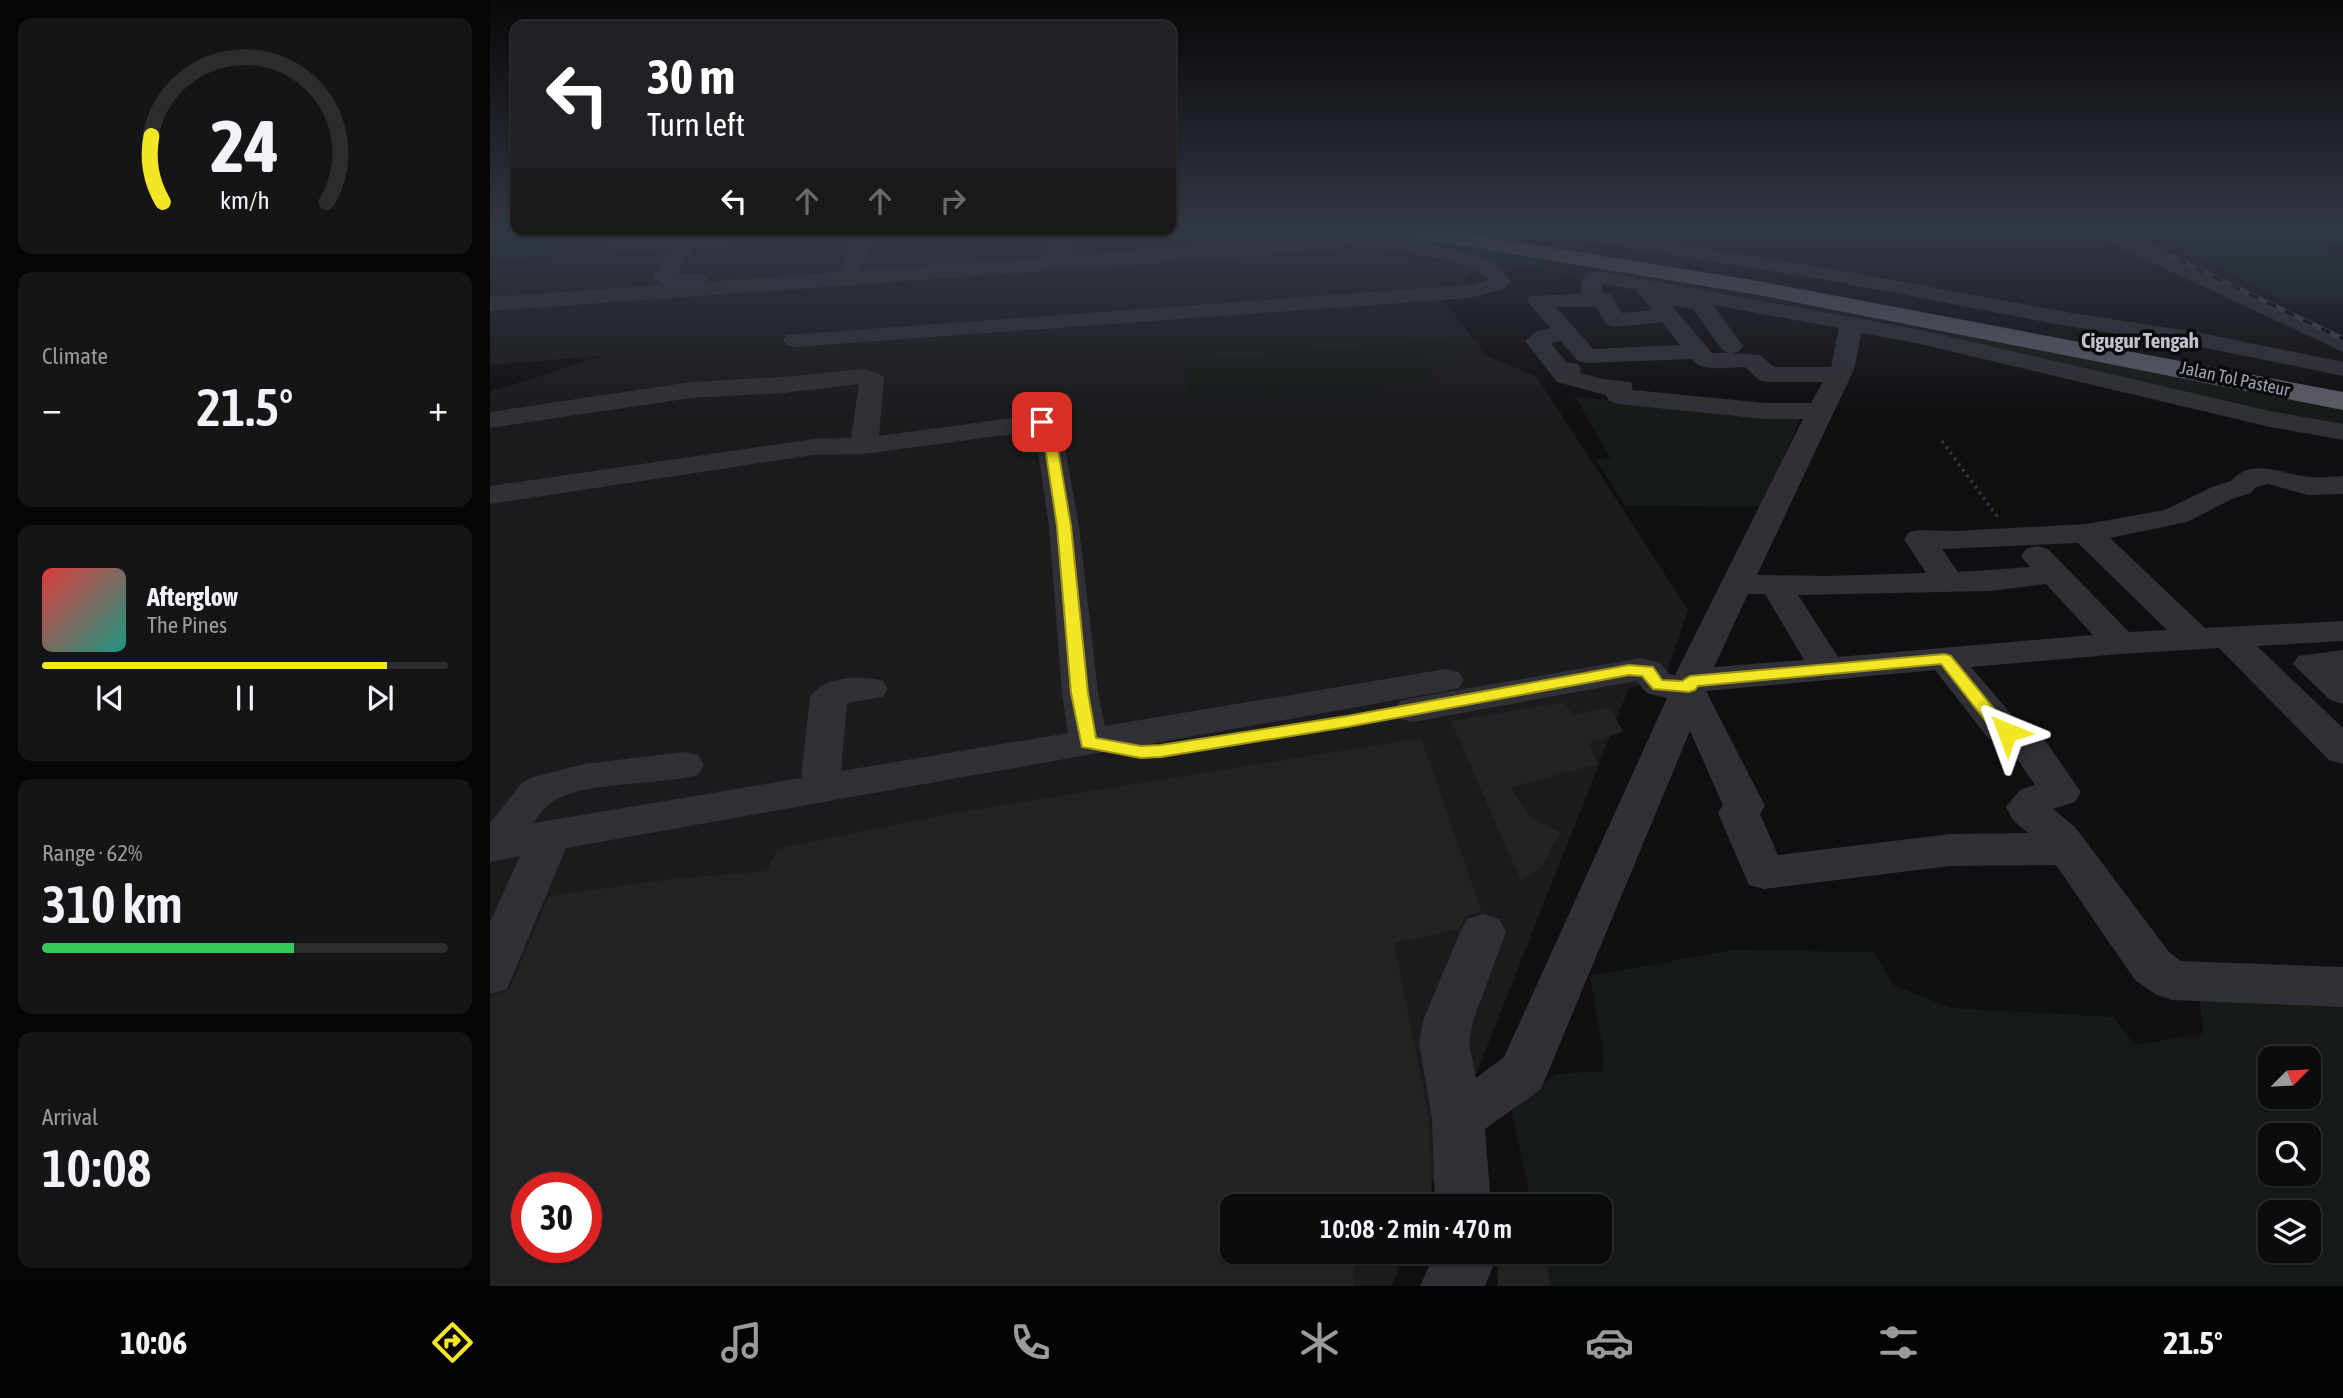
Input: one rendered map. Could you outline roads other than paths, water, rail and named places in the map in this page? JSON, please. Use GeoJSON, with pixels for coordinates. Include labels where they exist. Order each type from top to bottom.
{"type":"FeatureCollection","features":[{"type":"Feature","properties":{"kind":"highway","name":"Jalan Tol Pasteur"},"geometry":{"type":"LineString","coordinates":[[1784,293],[2343,401]]}},
{"type":"Feature","properties":{"kind":"highway","name":"Jalan Tol Pasteur"},"geometry":{"type":"LineString","coordinates":[[1836,293],[2343,390]]}},
{"type":"Feature","properties":{"kind":"street"},"geometry":{"type":"LineString","coordinates":[[490,304],[617,293]]}},
{"type":"Feature","properties":{"kind":"street"},"geometry":{"type":"LineString","coordinates":[[795,340],[1141,317],[1432,293]]}},
{"type":"Feature","properties":{"kind":"street"},"geometry":{"type":"LineString","coordinates":[[1594,293],[1596,300]]}},
{"type":"Feature","properties":{"kind":"street"},"geometry":{"type":"LineString","coordinates":[[1656,293],[1666,315],[1706,360],[1749,359],[1768,375],[1841,370]]}},
{"type":"Feature","properties":{"kind":"street"},"geometry":{"type":"LineString","coordinates":[[1657,293],[1661,298],[1698,302],[1705,312],[1679,313],[1701,340],[1729,343]]}},
{"type":"Feature","properties":{"kind":"street"},"geometry":{"type":"LineString","coordinates":[[1683,293],[1916,336],[2270,419],[2343,432]]}},
{"type":"Feature","properties":{"kind":"street"},"geometry":{"type":"LineString","coordinates":[[1928,293],[2066,319],[2196,339],[2343,369]]}},
{"type":"Feature","properties":{"kind":"street"},"geometry":{"type":"LineString","coordinates":[[2232,293],[2343,345]]}},
{"type":"Feature","properties":{"kind":"street"},"geometry":{"type":"LineString","coordinates":[[1666,315],[1615,320],[1602,299],[1538,301],[1587,356],[1697,352]]}},
{"type":"Feature","properties":{"kind":"street"},"geometry":{"type":"LineString","coordinates":[[1734,303],[1773,358],[1794,374]]}},
{"type":"Feature","properties":{"kind":"street"},"geometry":{"type":"LineString","coordinates":[[2286,304],[2343,332]]}},
{"type":"Feature","properties":{"kind":"street"},"geometry":{"type":"LineString","coordinates":[[1458,1118],[1523,1073],[1689,686],[1841,370],[1851,324]]}},
{"type":"Feature","properties":{"kind":"street"},"geometry":{"type":"LineString","coordinates":[[1568,333],[1537,341],[1559,369],[1569,369],[1566,377],[1602,387],[1622,387],[1618,397],[1741,409],[1819,411]]}},
{"type":"Feature","properties":{"kind":"street"},"geometry":{"type":"LineString","coordinates":[[1773,358],[1841,370]]}},
{"type":"Feature","properties":{"kind":"street"},"geometry":{"type":"LineString","coordinates":[[490,420],[691,390],[783,385],[864,376],[871,379],[872,384],[864,446]]}},
{"type":"Feature","properties":{"kind":"street"},"geometry":{"type":"LineString","coordinates":[[490,495],[813,447],[864,446],[1042,422],[1048,426],[1064,526],[1080,693],[1088,743]]}},
{"type":"Feature","properties":{"kind":"street"},"geometry":{"type":"LineString","coordinates":[[1948,582],[1920,539],[1955,540],[2086,533],[2176,516],[2210,498],[2241,487],[2246,481],[2268,475],[2308,486],[2343,485]]}},
{"type":"Feature","properties":{"kind":"street"},"geometry":{"type":"LineString","coordinates":[[2086,533],[2343,751],[2339,759],[2343,763]]}},
{"type":"Feature","properties":{"kind":"street"},"geometry":{"type":"LineString","coordinates":[[2015,535],[2120,643]]}},
{"type":"Feature","properties":{"kind":"street"},"geometry":{"type":"LineString","coordinates":[[1736,584],[1828,586],[1948,582],[2053,574]]}},
{"type":"Feature","properties":{"kind":"street"},"geometry":{"type":"LineString","coordinates":[[1775,584],[1826,667]]}},
{"type":"Feature","properties":{"kind":"street"},"geometry":{"type":"LineString","coordinates":[[1088,743],[1141,752],[1161,751],[1629,670],[1647,671],[1653,682],[1659,685],[1689,686],[1826,667],[2120,643],[2211,638],[2338,643]]}},
{"type":"Feature","properties":{"kind":"street"},"geometry":{"type":"LineString","coordinates":[[2338,643],[2311,664],[2343,692]]}},
{"type":"Feature","properties":{"kind":"street"},"geometry":{"type":"LineString","coordinates":[[1945,659],[1994,720],[2004,730],[2021,736],[2050,774],[2061,792],[2034,800],[2027,807],[2028,810],[2049,827],[2068,849],[2152,966],[2161,974],[2172,980],[2343,987]]}},
{"type":"Feature","properties":{"kind":"street"},"geometry":{"type":"LineString","coordinates":[[494,846],[1446,680]]}},
{"type":"Feature","properties":{"kind":"street"},"geometry":{"type":"LineString","coordinates":[[1689,686],[1725,771],[1744,806],[1739,813],[1764,873],[1923,852],[1981,848],[2031,852],[2068,849]]}},
{"type":"Feature","properties":{"kind":"street"},"geometry":{"type":"LineString","coordinates":[[822,790],[821,769],[829,697],[839,692],[870,689]]}},
{"type":"Feature","properties":{"kind":"street"},"geometry":{"type":"LineString","coordinates":[[494,846],[533,795],[544,788],[564,782],[684,765]]}},
{"type":"Feature","properties":{"kind":"street"},"geometry":{"type":"LineString","coordinates":[[490,975],[550,836]]}},
{"type":"Feature","properties":{"kind":"street"},"geometry":{"type":"LineString","coordinates":[[1462,1194],[1458,1118],[1444,1043],[1448,1021],[1483,932]]}},
{"type":"Feature","properties":{"kind":"street"},"geometry":{"type":"LineString","coordinates":[[1450,1286],[1463,1269],[1464,1264]]}},
{"type":"Feature","properties":{"kind":"railway"},"geometry":{"type":"LineString","coordinates":[[2248,293],[2343,339]]}},
{"type":"Feature","properties":{"kind":"district","name":"Cigugur Tengah"},"geometry":{"type":"Point","coordinates":[2140,341]}}]}
